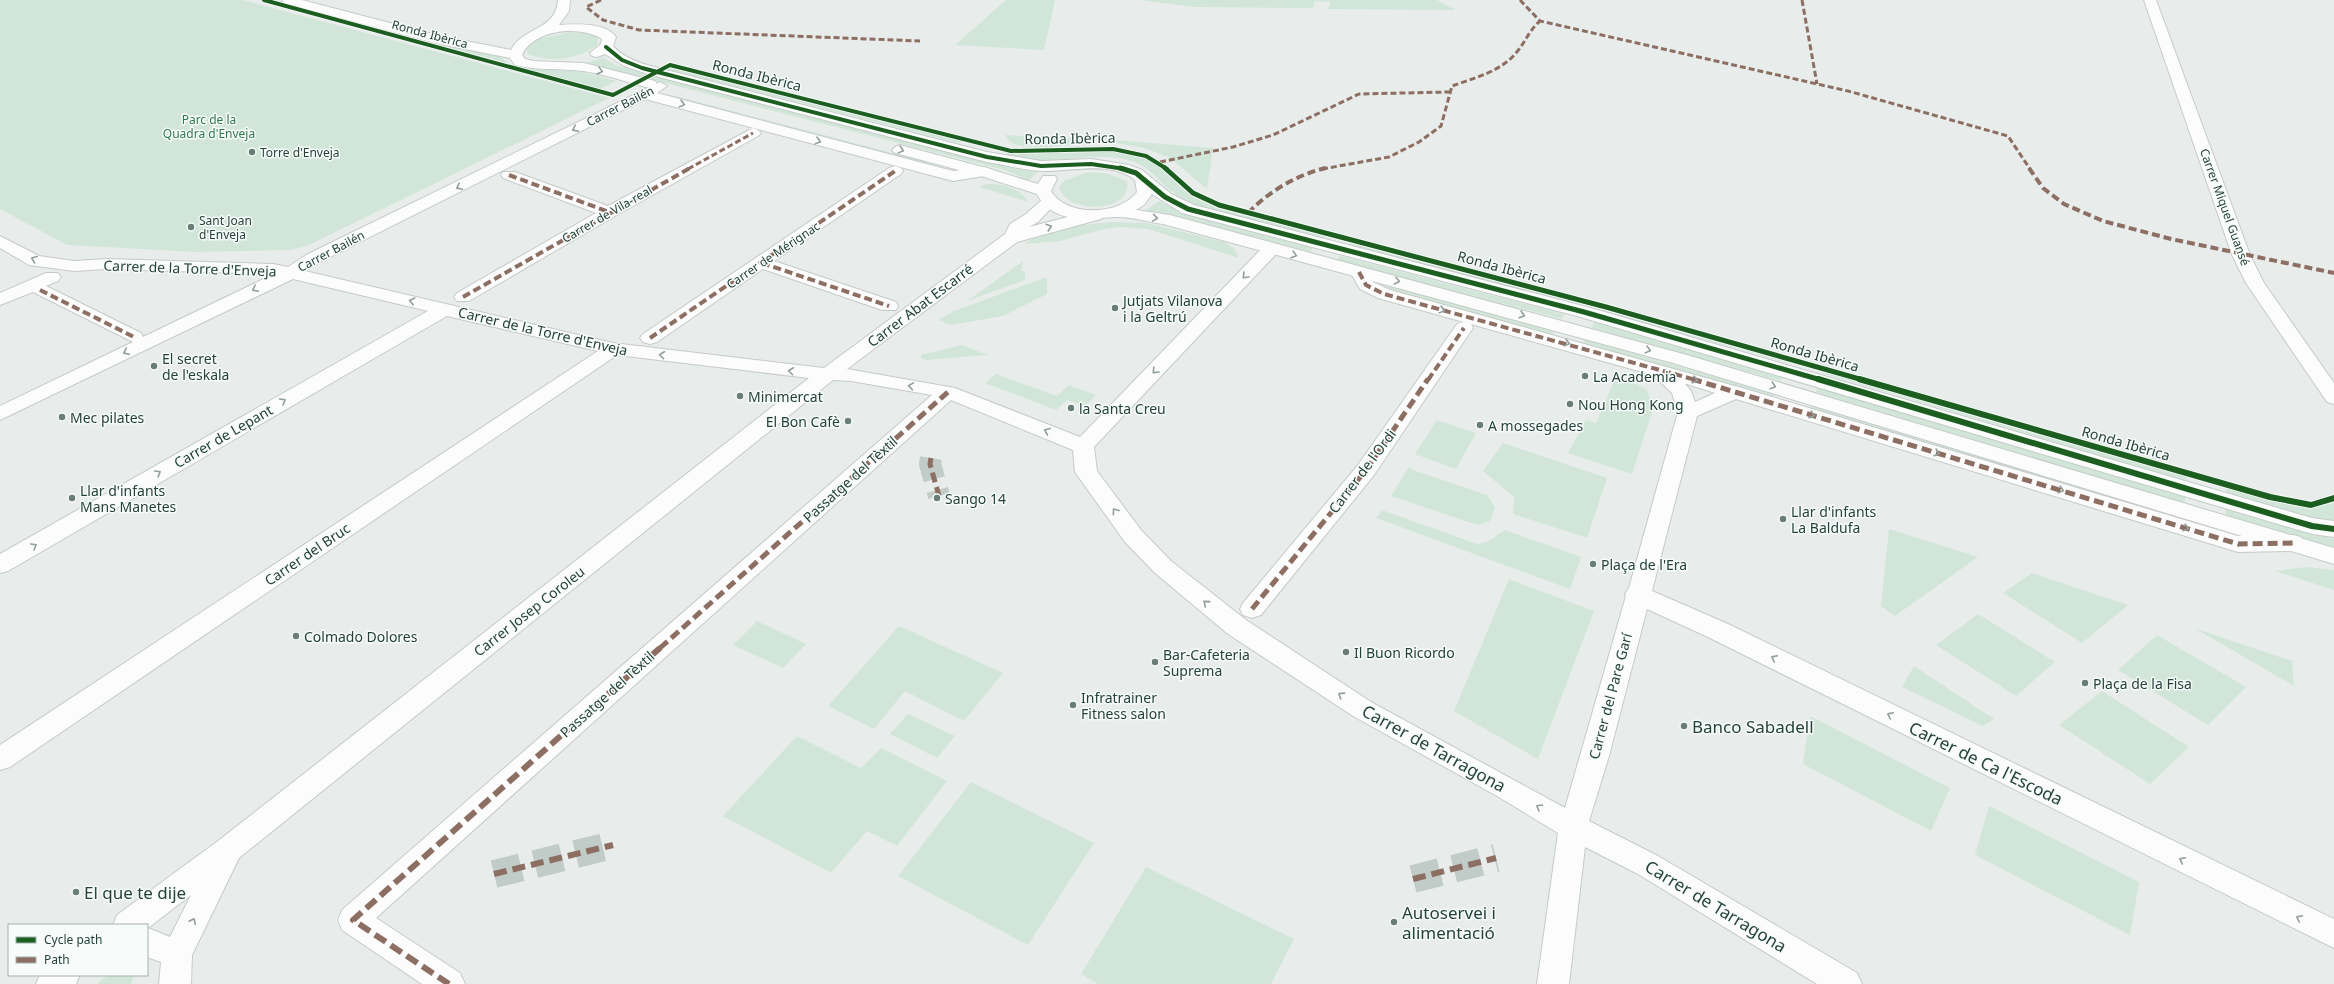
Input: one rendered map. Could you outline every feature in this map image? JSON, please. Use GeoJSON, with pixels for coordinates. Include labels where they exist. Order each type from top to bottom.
{"type":"FeatureCollection","features":[{"type":"Feature","properties":{"kind":"street","name":"Ronda Ibèrica"},"geometry":{"type":"LineString","coordinates":[[288,0],[434,39],[492,49],[515,55],[520,62],[533,65],[584,67],[984,172],[1046,196],[1065,211],[1095,215]]}},
{"type":"Feature","properties":{"kind":"street","name":"Carrer Miquel Guansé"},"geometry":{"type":"LineString","coordinates":[[2150,0],[2241,255],[2254,283],[2334,398]]}},
{"type":"Feature","properties":{"kind":"street"},"geometry":{"type":"LineString","coordinates":[[541,34],[556,21],[564,4],[592,28],[603,32],[609,37],[609,42],[606,47]]}},
{"type":"Feature","properties":{"kind":"street","name":"Ronda Ibèrica"},"geometry":{"type":"LineString","coordinates":[[456,43],[527,39],[560,29],[592,28]]}},
{"type":"Feature","properties":{"kind":"street"},"geometry":{"type":"LineString","coordinates":[[515,55],[516,49],[527,39]]}},
{"type":"Feature","properties":{"kind":"street","name":"Ronda Ibèrica"},"geometry":{"type":"LineString","coordinates":[[533,65],[560,64],[580,60],[596,54],[606,47],[613,56],[649,70],[987,157],[1020,163],[1075,166],[1091,164],[1123,168],[1136,173],[1143,181],[1165,197],[1188,209],[1584,312],[1803,374],[2312,526],[2334,530]]}},
{"type":"Feature","properties":{"kind":"street","name":"Carrer Bailén"},"geometry":{"type":"LineString","coordinates":[[0,414],[291,272],[312,259],[660,86]]}},
{"type":"Feature","properties":{"kind":"street","name":"Ronda Ibèrica"},"geometry":{"type":"LineString","coordinates":[[644,94],[953,176],[984,172]]}},
{"type":"Feature","properties":{"kind":"street","name":"Carrer de Vila-real"},"geometry":{"type":"LineString","coordinates":[[463,297],[609,212],[753,133]]}},
{"type":"Feature","properties":{"kind":"street","name":"Ronda Ibèrica"},"geometry":{"type":"LineString","coordinates":[[1012,238],[1016,228],[1032,218],[1046,196],[1046,181],[1058,172],[1075,166]]}},
{"type":"Feature","properties":{"kind":"street","name":"Carrer de Mérignac"},"geometry":{"type":"LineString","coordinates":[[650,338],[896,171]]}},
{"type":"Feature","properties":{"kind":"street"},"geometry":{"type":"LineString","coordinates":[[509,174],[609,212]]}},
{"type":"Feature","properties":{"kind":"street","name":"Ronda Ibèrica"},"geometry":{"type":"LineString","coordinates":[[1012,238],[1050,226],[1095,215],[1116,212],[1135,204],[1145,193],[1143,181]]}},
{"type":"Feature","properties":{"kind":"street","name":"Ronda Ibèrica"},"geometry":{"type":"LineString","coordinates":[[1116,212],[1164,220],[1272,248],[1680,359],[2334,556]]}},
{"type":"Feature","properties":{"kind":"street","name":"Carrer Abat Escarré"},"geometry":{"type":"LineString","coordinates":[[830,373],[1012,238]]}},
{"type":"Feature","properties":{"kind":"street","name":"Carrer de la Torre d'Enveja"},"geometry":{"type":"LineString","coordinates":[[0,241],[36,261],[74,266],[107,264],[257,269],[291,272],[614,349],[799,372],[830,373],[948,392],[1083,446]]}},
{"type":"Feature","properties":{"kind":"street"},"geometry":{"type":"LineString","coordinates":[[1083,446],[1272,248]]}},
{"type":"Feature","properties":{"kind":"street"},"geometry":{"type":"LineString","coordinates":[[762,263],[889,306]]}},
{"type":"Feature","properties":{"kind":"street"},"geometry":{"type":"LineString","coordinates":[[0,300],[74,266]]}},
{"type":"Feature","properties":{"kind":"street","name":"Ronda Ibèrica"},"geometry":{"type":"LineString","coordinates":[[1359,272],[1366,285],[1384,294],[1657,369],[2238,544],[2293,544]]}},
{"type":"Feature","properties":{"kind":"street"},"geometry":{"type":"LineString","coordinates":[[40,290],[134,337]]}},
{"type":"Feature","properties":{"kind":"street","name":"Carrer de Lepant"},"geometry":{"type":"LineString","coordinates":[[0,565],[418,323],[446,309]]}},
{"type":"Feature","properties":{"kind":"street","name":"Carrer de l'Ordi"},"geometry":{"type":"LineString","coordinates":[[1252,609],[1366,470],[1464,328]]}},
{"type":"Feature","properties":{"kind":"street","name":"Carrer del Bruc"},"geometry":{"type":"LineString","coordinates":[[0,758],[591,366],[614,349]]}},
{"type":"Feature","properties":{"kind":"street"},"geometry":{"type":"LineString","coordinates":[[1657,369],[1681,391],[1688,412],[1735,392]]}},
{"type":"Feature","properties":{"kind":"street","name":"Carrer Josep Coroleu"},"geometry":{"type":"LineString","coordinates":[[129,924],[228,850],[830,373]]}},
{"type":"Feature","properties":{"kind":"street","name":"Passatge del Tèxtil"},"geometry":{"type":"LineString","coordinates":[[449,984],[353,920],[948,392]]}},
{"type":"Feature","properties":{"kind":"street","name":"Carrer del Pare Garí"},"geometry":{"type":"LineString","coordinates":[[1553,984],[1573,827],[1595,756],[1637,594],[1688,412]]}},
{"type":"Feature","properties":{"kind":"street","name":"Carrer de Tarragona"},"geometry":{"type":"LineString","coordinates":[[1083,446],[1086,472],[1133,536],[1163,567],[1238,627],[1362,709],[1507,788],[1573,827],[1648,865],[1846,984]]}},
{"type":"Feature","properties":{"kind":"street","name":"Carrer de Ca l'Escoda"},"geometry":{"type":"LineString","coordinates":[[1637,594],[1726,634],[2334,934]]}},
{"type":"Feature","properties":{"kind":"street","name":"Carrer Josep Coroleu"},"geometry":{"type":"LineString","coordinates":[[175,984],[177,954],[228,850]]}},
{"type":"Feature","properties":{"kind":"street"},"geometry":{"type":"LineString","coordinates":[[148,942],[177,954]]}},
{"type":"Feature","properties":{"kind":"street"},"geometry":{"type":"LineString","coordinates":[[52,984],[63,976]]}},
{"type":"Feature","properties":{"kind":"green space","name":"Parc de la Quadra d'Enveja"},"geometry":{"type":"Polygon","coordinates":[[[0,0],[243,0],[609,98],[309,245],[291,250],[197,252],[67,245],[0,209],[0,0]]]}},
{"type":"Feature","properties":{"kind":"green space"},"geometry":{"type":"Polygon","coordinates":[[[1006,0],[1055,0],[1044,50],[955,45],[1006,0]]]}},
{"type":"Feature","properties":{"kind":"green space"},"geometry":{"type":"Polygon","coordinates":[[[1140,0],[1437,0],[1456,10],[1328,9],[1331,2],[1315,1],[1313,8],[1194,7],[1140,0]]]}},
{"type":"Feature","properties":{"kind":"green space"},"geometry":{"type":"Polygon","coordinates":[[[571,32],[592,34],[598,38],[597,45],[572,57],[554,59],[536,57],[527,54],[528,46],[538,39],[571,32]]]}},
{"type":"Feature","properties":{"kind":"green space"},"geometry":{"type":"Polygon","coordinates":[[[442,46],[497,53],[509,65],[442,46]]]}},
{"type":"Feature","properties":{"kind":"green space"},"geometry":{"type":"Polygon","coordinates":[[[603,57],[615,65],[636,71],[992,163],[1039,171],[1029,180],[1004,170],[587,63],[603,57]]]}},
{"type":"Feature","properties":{"kind":"green space"},"geometry":{"type":"Polygon","coordinates":[[[670,68],[962,141],[959,143],[666,69],[670,68]]]}},
{"type":"Feature","properties":{"kind":"green space"},"geometry":{"type":"Polygon","coordinates":[[[525,69],[578,71],[616,81],[600,89],[525,69]]]}},
{"type":"Feature","properties":{"kind":"green space"},"geometry":{"type":"Polygon","coordinates":[[[671,95],[931,163],[928,167],[667,97],[671,95]]]}},
{"type":"Feature","properties":{"kind":"green space"},"geometry":{"type":"Polygon","coordinates":[[[1005,135],[1093,140],[1092,143],[1050,147],[1026,147],[1017,145],[1010,141],[1005,135]]]}},
{"type":"Feature","properties":{"kind":"green space"},"geometry":{"type":"Polygon","coordinates":[[[1113,140],[1213,148],[1207,189],[1169,157],[1144,148],[1111,142],[1113,140]]]}},
{"type":"Feature","properties":{"kind":"green space"},"geometry":{"type":"Polygon","coordinates":[[[1100,149],[1145,156],[1159,163],[1193,195],[1216,205],[1325,235],[1324,238],[1196,205],[1172,192],[1143,166],[1124,159],[1104,157],[1042,160],[1005,155],[1009,152],[1033,154],[1100,149]]]}},
{"type":"Feature","properties":{"kind":"green space"},"geometry":{"type":"Polygon","coordinates":[[[1096,172],[1117,177],[1127,182],[1126,192],[1120,200],[1098,207],[1074,203],[1064,196],[1059,187],[1064,181],[1085,173],[1096,172]]]}},
{"type":"Feature","properties":{"kind":"green space"},"geometry":{"type":"Polygon","coordinates":[[[986,184],[998,184],[1010,187],[1021,193],[1028,202],[980,187],[986,184]]]}},
{"type":"Feature","properties":{"kind":"green space"},"geometry":{"type":"Polygon","coordinates":[[[1159,201],[1191,216],[1313,248],[1311,252],[1167,214],[1145,211],[1159,201]]]}},
{"type":"Feature","properties":{"kind":"green space"},"geometry":{"type":"Polygon","coordinates":[[[1113,222],[1147,223],[1224,242],[1234,248],[1239,258],[1148,229],[1120,227],[1104,229],[1060,241],[1024,244],[1045,233],[1067,227],[1113,222]]]}},
{"type":"Feature","properties":{"kind":"green space"},"geometry":{"type":"Polygon","coordinates":[[[1351,241],[1574,300],[1573,303],[1349,245],[1351,241]]]}},
{"type":"Feature","properties":{"kind":"green space"},"geometry":{"type":"Polygon","coordinates":[[[1340,256],[1564,314],[1562,319],[1337,260],[1340,256]]]}},
{"type":"Feature","properties":{"kind":"green space"},"geometry":{"type":"Polygon","coordinates":[[[1023,261],[1021,271],[1025,271],[1025,280],[967,301],[1023,261]]]}},
{"type":"Feature","properties":{"kind":"green space"},"geometry":{"type":"Polygon","coordinates":[[[1047,277],[1047,294],[1003,316],[951,325],[939,320],[954,311],[1047,277]]]}},
{"type":"Feature","properties":{"kind":"green space"},"geometry":{"type":"Polygon","coordinates":[[[1393,286],[1554,331],[1552,335],[1387,290],[1386,287],[1393,286]]]}},
{"type":"Feature","properties":{"kind":"green space"},"geometry":{"type":"Polygon","coordinates":[[[1603,308],[1789,360],[1788,363],[1603,311],[1603,308]]]}},
{"type":"Feature","properties":{"kind":"green space"},"geometry":{"type":"Polygon","coordinates":[[[1594,322],[1782,377],[1780,381],[1592,328],[1594,322]]]}},
{"type":"Feature","properties":{"kind":"green space"},"geometry":{"type":"Polygon","coordinates":[[[1584,339],[1775,394],[1773,399],[1583,344],[1584,339]]]}},
{"type":"Feature","properties":{"kind":"green space"},"geometry":{"type":"Polygon","coordinates":[[[962,345],[988,355],[926,360],[921,358],[921,355],[962,345]]]}},
{"type":"Feature","properties":{"kind":"green space"},"geometry":{"type":"Polygon","coordinates":[[[1822,370],[2186,476],[2187,481],[1822,373],[1822,370]]]}},
{"type":"Feature","properties":{"kind":"green space"},"geometry":{"type":"Polygon","coordinates":[[[996,374],[1057,396],[1069,385],[1096,395],[1085,406],[1067,400],[1056,410],[985,383],[996,374]]]}},
{"type":"Feature","properties":{"kind":"green space"},"geometry":{"type":"Polygon","coordinates":[[[1616,377],[1635,383],[1647,390],[1653,409],[1632,474],[1568,453],[1586,420],[1596,423],[1616,377]]]}},
{"type":"Feature","properties":{"kind":"green space"},"geometry":{"type":"Polygon","coordinates":[[[1817,387],[2185,497],[2185,503],[1816,392],[1817,387]]]}},
{"type":"Feature","properties":{"kind":"green space"},"geometry":{"type":"Polygon","coordinates":[[[1812,405],[2183,518],[2183,523],[1809,410],[1812,405]]]}},
{"type":"Feature","properties":{"kind":"green space"},"geometry":{"type":"Polygon","coordinates":[[[1437,420],[1476,433],[1456,469],[1415,454],[1437,420]]]}},
{"type":"Feature","properties":{"kind":"green space"},"geometry":{"type":"Polygon","coordinates":[[[1503,443],[1607,478],[1587,538],[1513,514],[1514,497],[1483,471],[1503,443]]]}},
{"type":"Feature","properties":{"kind":"green space"},"geometry":{"type":"Polygon","coordinates":[[[1409,467],[1413,470],[1487,495],[1495,507],[1490,521],[1477,525],[1391,496],[1409,467]]]}},
{"type":"Feature","properties":{"kind":"green space"},"geometry":{"type":"Polygon","coordinates":[[[2227,488],[2272,501],[2312,508],[2334,503],[2334,521],[2310,517],[2226,492],[2227,488]]]}},
{"type":"Feature","properties":{"kind":"green space"},"geometry":{"type":"Polygon","coordinates":[[[2225,509],[2334,539],[2334,548],[2226,516],[2225,509]]]}},
{"type":"Feature","properties":{"kind":"green space"},"geometry":{"type":"Polygon","coordinates":[[[1382,510],[1477,544],[1487,542],[1505,530],[1581,557],[1570,589],[1376,518],[1382,510]]]}},
{"type":"Feature","properties":{"kind":"green space"},"geometry":{"type":"Polygon","coordinates":[[[1889,529],[1978,557],[1895,616],[1881,606],[1889,529]]]}},
{"type":"Feature","properties":{"kind":"green space"},"geometry":{"type":"Polygon","coordinates":[[[2306,567],[2334,570],[2334,590],[2275,571],[2306,567]]]}},
{"type":"Feature","properties":{"kind":"green space"},"geometry":{"type":"Polygon","coordinates":[[[2032,573],[2128,605],[2082,643],[2003,593],[2032,573]]]}},
{"type":"Feature","properties":{"kind":"green space"},"geometry":{"type":"Polygon","coordinates":[[[1509,579],[1594,611],[1538,759],[1454,711],[1509,579]]]}},
{"type":"Feature","properties":{"kind":"green space"},"geometry":{"type":"Polygon","coordinates":[[[1978,614],[2055,662],[2016,696],[1936,645],[1978,614]]]}},
{"type":"Feature","properties":{"kind":"green space"},"geometry":{"type":"Polygon","coordinates":[[[757,621],[806,644],[783,668],[733,645],[757,621]]]}},
{"type":"Feature","properties":{"kind":"green space"},"geometry":{"type":"Polygon","coordinates":[[[899,626],[1003,673],[964,721],[905,691],[874,729],[828,706],[899,626]]]}},
{"type":"Feature","properties":{"kind":"green space"},"geometry":{"type":"Polygon","coordinates":[[[2194,628],[2292,661],[2294,686],[2194,628]]]}},
{"type":"Feature","properties":{"kind":"green space"},"geometry":{"type":"Polygon","coordinates":[[[2157,635],[2246,687],[2208,725],[2118,670],[2157,635]]]}},
{"type":"Feature","properties":{"kind":"green space"},"geometry":{"type":"Polygon","coordinates":[[[1914,666],[1994,719],[1983,726],[1902,687],[1914,666]]]}},
{"type":"Feature","properties":{"kind":"green space"},"geometry":{"type":"Polygon","coordinates":[[[2102,691],[2189,747],[2150,784],[2059,725],[2102,691]]]}},
{"type":"Feature","properties":{"kind":"green space"},"geometry":{"type":"Polygon","coordinates":[[[908,714],[955,736],[937,758],[890,734],[908,714]]]}},
{"type":"Feature","properties":{"kind":"green space"},"geometry":{"type":"Polygon","coordinates":[[[1810,716],[1950,788],[1931,831],[1803,764],[1810,716]]]}},
{"type":"Feature","properties":{"kind":"green space"},"geometry":{"type":"Polygon","coordinates":[[[797,736],[861,768],[881,748],[947,781],[897,846],[867,831],[831,873],[723,816],[797,736]]]}},
{"type":"Feature","properties":{"kind":"green space"},"geometry":{"type":"Polygon","coordinates":[[[971,782],[1094,843],[1028,945],[898,876],[971,782]]]}},
{"type":"Feature","properties":{"kind":"green space"},"geometry":{"type":"Polygon","coordinates":[[[1989,806],[2139,882],[2130,935],[1975,855],[1989,806]]]}},
{"type":"Feature","properties":{"kind":"green space"},"geometry":{"type":"Polygon","coordinates":[[[1146,867],[1294,939],[1271,984],[1098,984],[1081,974],[1146,867]]]}},
{"type":"Feature","properties":{"kind":"green space"},"geometry":{"type":"Polygon","coordinates":[[[107,976],[134,976],[131,984],[97,984],[107,976]]]}},
{"type":"Feature","properties":{"kind":"tunnel"},"geometry":{"type":"LineString","coordinates":[[931,458],[930,464],[939,496]]}},
{"type":"Feature","properties":{"kind":"tunnel"},"geometry":{"type":"LineString","coordinates":[[494,874],[613,845]]}},
{"type":"Feature","properties":{"kind":"tunnel"},"geometry":{"type":"LineString","coordinates":[[1413,879],[1496,858]]}},
{"type":"Feature","properties":{"kind":"marked path"},"geometry":{"type":"LineString","coordinates":[[601,0],[586,7],[597,17],[603,20],[639,30],[920,41]]}},
{"type":"Feature","properties":{"kind":"marked path"},"geometry":{"type":"LineString","coordinates":[[1520,0],[1540,21],[1848,91],[2008,136],[2043,188],[2064,204],[2103,221],[2171,239],[2334,273]]}},
{"type":"Feature","properties":{"kind":"marked path"},"geometry":{"type":"LineString","coordinates":[[1802,0],[1817,84]]}},
{"type":"Feature","properties":{"kind":"marked path"},"geometry":{"type":"LineString","coordinates":[[1248,213],[1258,202],[1307,172],[1346,163],[1389,157],[1419,142],[1441,126],[1452,86],[1503,65],[1516,53],[1530,32],[1540,21]]}},
{"type":"Feature","properties":{"kind":"marked path"},"geometry":{"type":"LineString","coordinates":[[1160,162],[1233,147],[1273,135],[1359,94],[1378,92],[1449,92]]}},
{"type":"Feature","properties":{"kind":"marked path"},"geometry":{"type":"LineString","coordinates":[[463,297],[609,212],[753,133]]}},
{"type":"Feature","properties":{"kind":"marked path"},"geometry":{"type":"LineString","coordinates":[[650,338],[895,171]]}},
{"type":"Feature","properties":{"kind":"marked path"},"geometry":{"type":"LineString","coordinates":[[509,175],[609,212]]}},
{"type":"Feature","properties":{"kind":"marked path"},"geometry":{"type":"LineString","coordinates":[[762,263],[889,306]]}},
{"type":"Feature","properties":{"kind":"marked path"},"geometry":{"type":"LineString","coordinates":[[1359,272],[1366,285],[1384,294],[1694,380],[2238,544],[2293,543]]}},
{"type":"Feature","properties":{"kind":"marked path"},"geometry":{"type":"LineString","coordinates":[[40,290],[134,337]]}},
{"type":"Feature","properties":{"kind":"marked path"},"geometry":{"type":"LineString","coordinates":[[1252,609],[1366,470],[1464,328]]}},
{"type":"Feature","properties":{"kind":"marked path"},"geometry":{"type":"LineString","coordinates":[[449,984],[353,920],[948,392]]}},
{"type":"Feature","properties":{"kind":"marked path"},"geometry":{"type":"LineString","coordinates":[[931,458],[930,464],[939,496]]}},
{"type":"Feature","properties":{"kind":"marked path"},"geometry":{"type":"LineString","coordinates":[[494,874],[613,845]]}},
{"type":"Feature","properties":{"kind":"marked path"},"geometry":{"type":"LineString","coordinates":[[1413,879],[1486,859],[1496,858]]}},
{"type":"Feature","properties":{"kind":"cycle path"},"geometry":{"type":"LineString","coordinates":[[264,0],[613,95],[670,65],[1011,151],[1028,152],[1113,149],[1146,156],[1160,163],[1193,193],[1205,200],[1219,205],[1606,307],[2270,497],[2311,505],[2334,498]]}},
{"type":"Feature","properties":{"kind":"cycle path"},"geometry":{"type":"LineString","coordinates":[[606,47],[616,57],[642,68],[987,157],[1041,166],[1075,166],[1091,164],[1123,168],[1136,173],[1165,197],[1188,209],[1584,312],[1803,375],[2312,526],[2334,529]]}},
{"type":"Feature","properties":{"kind":"place","name":"Torre d'Enveja"},"geometry":{"type":"Point","coordinates":[252,152]}},
{"type":"Feature","properties":{"kind":"place","name":"Sant Joan d'Enveja"},"geometry":{"type":"Point","coordinates":[191,227]}},
{"type":"Feature","properties":{"kind":"place","name":"Jutjats Vilanova i la Geltrú"},"geometry":{"type":"Point","coordinates":[1115,308]}},
{"type":"Feature","properties":{"kind":"place","name":"El secret de l'eskala"},"geometry":{"type":"Point","coordinates":[154,366]}},
{"type":"Feature","properties":{"kind":"place","name":"La Academia"},"geometry":{"type":"Point","coordinates":[1585,376]}},
{"type":"Feature","properties":{"kind":"place","name":"Minimercat"},"geometry":{"type":"Point","coordinates":[740,396]}},
{"type":"Feature","properties":{"kind":"place","name":"Nou Hong Kong"},"geometry":{"type":"Point","coordinates":[1570,404]}},
{"type":"Feature","properties":{"kind":"place","name":"la Santa Creu"},"geometry":{"type":"Point","coordinates":[1071,408]}},
{"type":"Feature","properties":{"kind":"place","name":"Mec pilates"},"geometry":{"type":"Point","coordinates":[62,417]}},
{"type":"Feature","properties":{"kind":"place","name":"El Bon Cafè"},"geometry":{"type":"Point","coordinates":[848,421]}},
{"type":"Feature","properties":{"kind":"place","name":"A mossegades"},"geometry":{"type":"Point","coordinates":[1480,425]}},
{"type":"Feature","properties":{"kind":"place","name":"Llar d'infants Mans Manetes"},"geometry":{"type":"Point","coordinates":[72,498]}},
{"type":"Feature","properties":{"kind":"place","name":"Sango 14"},"geometry":{"type":"Point","coordinates":[937,498]}},
{"type":"Feature","properties":{"kind":"place","name":"Llar d'infants La Baldufa"},"geometry":{"type":"Point","coordinates":[1783,519]}},
{"type":"Feature","properties":{"kind":"place","name":"Plaça de l'Era"},"geometry":{"type":"Point","coordinates":[1593,564]}},
{"type":"Feature","properties":{"kind":"place","name":"Colmado Dolores"},"geometry":{"type":"Point","coordinates":[296,636]}},
{"type":"Feature","properties":{"kind":"place","name":"Il Buon Ricordo"},"geometry":{"type":"Point","coordinates":[1346,652]}},
{"type":"Feature","properties":{"kind":"place","name":"Bar-Cafeteria Suprema"},"geometry":{"type":"Point","coordinates":[1155,662]}},
{"type":"Feature","properties":{"kind":"place","name":"Plaça de la Fisa"},"geometry":{"type":"Point","coordinates":[2085,683]}},
{"type":"Feature","properties":{"kind":"place","name":"Infratrainer Fitness salon"},"geometry":{"type":"Point","coordinates":[1073,705]}},
{"type":"Feature","properties":{"kind":"place","name":"Banco Sabadell"},"geometry":{"type":"Point","coordinates":[1684,726]}},
{"type":"Feature","properties":{"kind":"place","name":"El que te dije"},"geometry":{"type":"Point","coordinates":[76,892]}},
{"type":"Feature","properties":{"kind":"place","name":"Autoservei i alimentació"},"geometry":{"type":"Point","coordinates":[1394,922]}}]}
